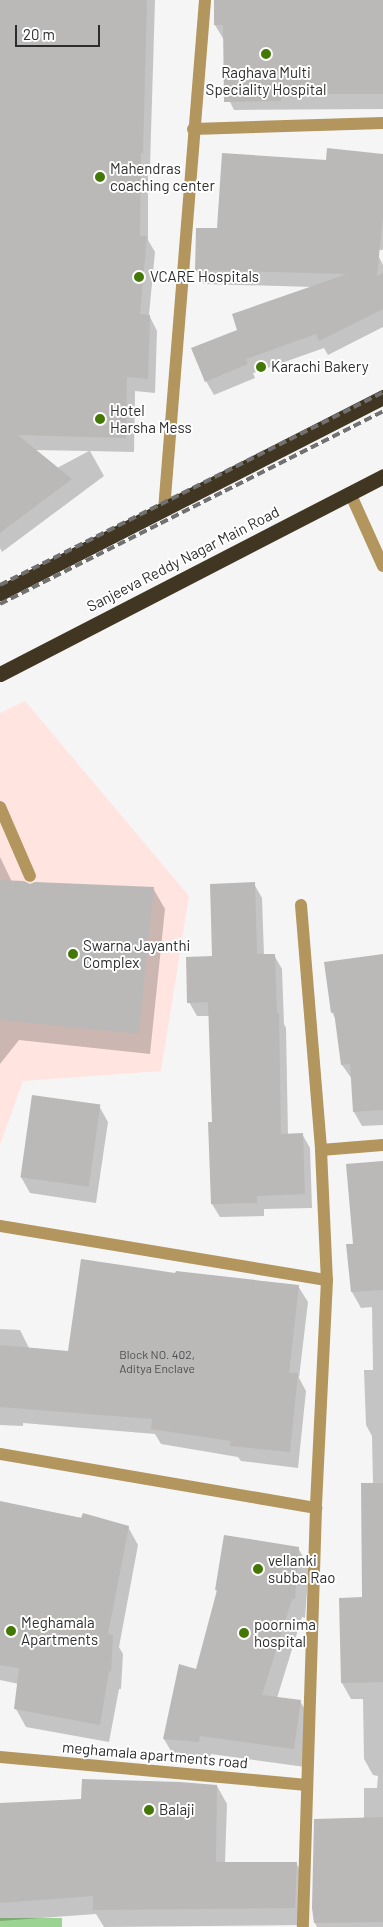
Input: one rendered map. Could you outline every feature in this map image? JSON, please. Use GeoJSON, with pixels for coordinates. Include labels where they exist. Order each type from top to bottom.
{"type":"FeatureCollection","features":[{"type":"Feature","properties":{"kind":"highway"},"geometry":{"type":"LineString","coordinates":[[0,593],[383,397]]}},
{"type":"Feature","properties":{"kind":"highway","name":"Sanjeeva Reddy Nagar Main Road"},"geometry":{"type":"LineString","coordinates":[[0,674],[383,476]]}},
{"type":"Feature","properties":{"kind":"street"},"geometry":{"type":"LineString","coordinates":[[164,510],[193,129],[205,0]]}},
{"type":"Feature","properties":{"kind":"street"},"geometry":{"type":"LineString","coordinates":[[193,129],[383,123]]}},
{"type":"Feature","properties":{"kind":"street"},"geometry":{"type":"LineString","coordinates":[[350,493],[383,566]]}},
{"type":"Feature","properties":{"kind":"street"},"geometry":{"type":"LineString","coordinates":[[0,807],[30,876]]}},
{"type":"Feature","properties":{"kind":"street"},"geometry":{"type":"LineString","coordinates":[[301,905],[321,1150],[327,1280],[316,1508],[303,1927]]}},
{"type":"Feature","properties":{"kind":"street"},"geometry":{"type":"LineString","coordinates":[[321,1150],[383,1145]]}},
{"type":"Feature","properties":{"kind":"street"},"geometry":{"type":"LineString","coordinates":[[0,1226],[327,1280]]}},
{"type":"Feature","properties":{"kind":"street"},"geometry":{"type":"LineString","coordinates":[[0,1454],[316,1508]]}},
{"type":"Feature","properties":{"kind":"street","name":"meghamala apartments road"},"geometry":{"type":"LineString","coordinates":[[0,1756],[307,1785]]}},
{"type":"Feature","properties":{"kind":"shaded area"},"geometry":{"type":"Polygon","coordinates":[[[25,701],[189,896],[161,1071],[23,1081],[0,1145],[0,713],[25,701]]]}},
{"type":"Feature","properties":{"kind":"green space"},"geometry":{"type":"Polygon","coordinates":[[[0,1918],[62,1918],[62,1927],[0,1927],[0,1918]]]}},
{"type":"Feature","properties":{"kind":"building"},"geometry":{"type":"Polygon","coordinates":[[[0,0],[147,0],[140,236],[147,236],[140,314],[150,315],[148,379],[127,377],[126,438],[18,435],[72,479],[0,533],[0,0]]]}},
{"type":"Feature","properties":{"kind":"building"},"geometry":{"type":"Polygon","coordinates":[[[214,0],[383,0],[383,94],[281,94],[281,101],[224,102],[223,25],[214,25],[214,0]]]}},
{"type":"Feature","properties":{"kind":"building"},"geometry":{"type":"Polygon","coordinates":[[[327,148],[383,154],[383,216],[377,276],[383,273],[383,309],[319,341],[316,334],[246,359],[248,364],[205,382],[191,348],[237,330],[232,314],[347,274],[195,270],[196,228],[217,228],[222,153],[326,160],[327,148]]]}},
{"type":"Feature","properties":{"kind":"building","name":"Swarna Jayanthi Complex"},"geometry":{"type":"Polygon","coordinates":[[[0,880],[24,881],[30,884],[35,882],[154,887],[139,1034],[0,1020],[0,880]]]}},
{"type":"Feature","properties":{"kind":"building"},"geometry":{"type":"Polygon","coordinates":[[[255,882],[257,954],[275,954],[277,1013],[279,1013],[281,1134],[303,1133],[305,1194],[257,1196],[257,1203],[211,1204],[208,1122],[212,1122],[208,1002],[187,1003],[186,957],[212,956],[210,884],[255,882]]]}},
{"type":"Feature","properties":{"kind":"building"},"geometry":{"type":"Polygon","coordinates":[[[383,954],[383,1110],[353,1112],[350,1064],[341,1065],[334,1012],[331,1013],[324,962],[383,954]]]}},
{"type":"Feature","properties":{"kind":"building"},"geometry":{"type":"Polygon","coordinates":[[[32,1095],[100,1105],[89,1187],[20,1177],[32,1095]]]}},
{"type":"Feature","properties":{"kind":"building"},"geometry":{"type":"Polygon","coordinates":[[[383,1161],[383,1290],[351,1292],[346,1244],[353,1244],[346,1164],[383,1161]]]}},
{"type":"Feature","properties":{"kind":"building"},"geometry":{"type":"Polygon","coordinates":[[[81,1259],[175,1273],[176,1271],[299,1285],[289,1373],[298,1373],[290,1452],[230,1446],[231,1441],[151,1429],[152,1419],[0,1407],[0,1345],[68,1351],[81,1259]]]}},
{"type":"Feature","properties":{"kind":"building"},"geometry":{"type":"Polygon","coordinates":[[[361,1483],[383,1483],[383,1682],[341,1683],[339,1598],[362,1597],[361,1483]]]}},
{"type":"Feature","properties":{"kind":"building"},"geometry":{"type":"Polygon","coordinates":[[[0,1501],[81,1518],[83,1513],[129,1526],[108,1634],[113,1635],[111,1672],[109,1671],[100,1725],[14,1709],[19,1668],[0,1665],[0,1501]]]}},
{"type":"Feature","properties":{"kind":"building"},"geometry":{"type":"Polygon","coordinates":[[[224,1535],[299,1547],[295,1599],[292,1599],[262,1695],[301,1700],[294,1749],[200,1736],[199,1742],[163,1739],[179,1664],[196,1669],[217,1590],[215,1590],[224,1535]]]}},
{"type":"Feature","properties":{"kind":"building"},"geometry":{"type":"Polygon","coordinates":[[[82,1779],[217,1785],[216,1862],[297,1862],[295,1908],[93,1910],[93,1896],[0,1903],[0,1803],[81,1799],[82,1779]]]}},
{"type":"Feature","properties":{"kind":"building"},"geometry":{"type":"Polygon","coordinates":[[[383,1817],[383,1922],[314,1923],[312,1908],[314,1819],[383,1817]]]}},
{"type":"Feature","properties":{"kind":"railway"},"geometry":{"type":"LineString","coordinates":[[0,585],[383,392]]}},
{"type":"Feature","properties":{"kind":"railway"},"geometry":{"type":"LineString","coordinates":[[0,604],[383,411]]}},
{"type":"Feature","properties":{"kind":"place","name":"Raghava Multi Speciality Hospital"},"geometry":{"type":"Point","coordinates":[266,54]}},
{"type":"Feature","properties":{"kind":"place","name":"Mahendras coaching center"},"geometry":{"type":"Point","coordinates":[100,177]}},
{"type":"Feature","properties":{"kind":"place","name":"VCARE Hospitals"},"geometry":{"type":"Point","coordinates":[139,277]}},
{"type":"Feature","properties":{"kind":"place","name":"Karachi Bakery"},"geometry":{"type":"Point","coordinates":[261,367]}},
{"type":"Feature","properties":{"kind":"place","name":"Hotel Harsha Mess"},"geometry":{"type":"Point","coordinates":[100,419]}},
{"type":"Feature","properties":{"kind":"place","name":"Swarna Jayanthi Complex"},"geometry":{"type":"Point","coordinates":[73,954]}},
{"type":"Feature","properties":{"kind":"place","name":"vellanki subba Rao"},"geometry":{"type":"Point","coordinates":[258,1569]}},
{"type":"Feature","properties":{"kind":"place","name":"Meghamala Apartments"},"geometry":{"type":"Point","coordinates":[11,1631]}},
{"type":"Feature","properties":{"kind":"place","name":"poornima hospital"},"geometry":{"type":"Point","coordinates":[244,1633]}},
{"type":"Feature","properties":{"kind":"place","name":"Balaji"},"geometry":{"type":"Point","coordinates":[149,1810]}}]}
